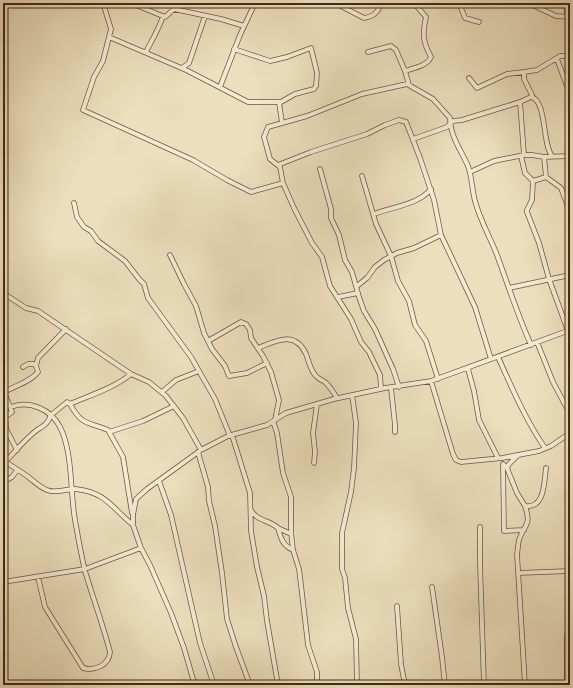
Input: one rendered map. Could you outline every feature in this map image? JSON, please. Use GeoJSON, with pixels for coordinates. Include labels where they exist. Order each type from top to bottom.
{"type":"FeatureCollection","features":[{"type":"Feature","properties":{"kind":"street"},"geometry":{"type":"LineString","coordinates":[[103,3],[111,29],[103,61],[94,77],[83,110],[193,160],[251,192],[283,183]]}},
{"type":"Feature","properties":{"kind":"street"},"geometry":{"type":"LineString","coordinates":[[130,3],[165,17],[174,9],[244,26]]}},
{"type":"Feature","properties":{"kind":"street"},"geometry":{"type":"LineString","coordinates":[[220,87],[234,49],[255,3]]}},
{"type":"Feature","properties":{"kind":"street"},"geometry":{"type":"LineString","coordinates":[[335,3],[364,18],[374,15],[379,11],[381,3]]}},
{"type":"Feature","properties":{"kind":"street"},"geometry":{"type":"LineString","coordinates":[[405,71],[430,61],[431,57],[426,48],[423,31],[426,17],[414,3]]}},
{"type":"Feature","properties":{"kind":"street"},"geometry":{"type":"LineString","coordinates":[[459,3],[465,18],[480,22]]}},
{"type":"Feature","properties":{"kind":"street"},"geometry":{"type":"LineString","coordinates":[[528,3],[556,16],[569,17],[565,3]]}},
{"type":"Feature","properties":{"kind":"street"},"geometry":{"type":"LineString","coordinates":[[146,52],[163,16]]}},
{"type":"Feature","properties":{"kind":"street"},"geometry":{"type":"LineString","coordinates":[[182,68],[189,63],[205,16]]}},
{"type":"Feature","properties":{"kind":"street"},"geometry":{"type":"LineString","coordinates":[[109,37],[182,68],[248,102],[279,102],[295,94],[314,89],[316,86],[317,73],[311,48],[270,62],[234,49]]}},
{"type":"Feature","properties":{"kind":"street"},"geometry":{"type":"LineString","coordinates":[[368,52],[391,46],[396,50],[409,85]]}},
{"type":"Feature","properties":{"kind":"street"},"geometry":{"type":"LineString","coordinates":[[469,78],[477,88],[507,74],[537,70],[560,56],[570,56]]}},
{"type":"Feature","properties":{"kind":"street"},"geometry":{"type":"LineString","coordinates":[[557,58],[570,94]]}},
{"type":"Feature","properties":{"kind":"street"},"geometry":{"type":"LineString","coordinates":[[524,72],[524,79],[532,95],[531,97]]}},
{"type":"Feature","properties":{"kind":"street"},"geometry":{"type":"LineString","coordinates":[[381,389],[380,375],[369,352],[361,342],[351,319],[330,286],[322,257],[312,243],[283,183],[280,167],[270,159],[264,137],[268,127],[307,116],[362,94],[407,84],[433,99],[442,107],[450,118],[450,124],[458,147],[470,172],[475,201],[509,288],[519,320],[531,346]]}},
{"type":"Feature","properties":{"kind":"street"},"geometry":{"type":"LineString","coordinates":[[413,139],[447,127],[453,121],[462,120],[520,102],[531,97],[538,100],[544,123],[547,147],[552,156]]}},
{"type":"Feature","properties":{"kind":"street"},"geometry":{"type":"LineString","coordinates":[[279,102],[282,123]]}},
{"type":"Feature","properties":{"kind":"street"},"geometry":{"type":"LineString","coordinates":[[130,500],[136,499],[200,451],[231,435],[267,425],[286,413],[337,398],[381,389],[431,382],[569,331],[549,279],[539,243],[527,212],[531,203],[532,181],[525,173],[520,102]]}},
{"type":"Feature","properties":{"kind":"street"},"geometry":{"type":"LineString","coordinates":[[278,165],[311,152],[367,134],[398,120],[406,122],[431,189],[441,235],[475,307],[491,359]]}},
{"type":"Feature","properties":{"kind":"street"},"geometry":{"type":"LineString","coordinates":[[470,172],[494,161],[523,156],[570,156]]}},
{"type":"Feature","properties":{"kind":"street"},"geometry":{"type":"LineString","coordinates":[[544,157],[546,177],[561,188],[570,208]]}},
{"type":"Feature","properties":{"kind":"street"},"geometry":{"type":"LineString","coordinates":[[320,169],[332,218],[339,235],[345,260],[352,272],[364,311],[393,370],[399,387]]}},
{"type":"Feature","properties":{"kind":"street"},"geometry":{"type":"LineString","coordinates":[[362,176],[376,224],[391,256],[398,281],[409,302],[415,324],[426,341],[438,379]]}},
{"type":"Feature","properties":{"kind":"street"},"geometry":{"type":"LineString","coordinates":[[532,181],[546,177]]}},
{"type":"Feature","properties":{"kind":"street"},"geometry":{"type":"LineString","coordinates":[[374,214],[402,206],[421,198],[431,189]]}},
{"type":"Feature","properties":{"kind":"street"},"geometry":{"type":"LineString","coordinates":[[74,203],[77,217],[84,227],[91,231],[98,241],[125,261],[144,284],[148,298],[191,357],[215,399],[231,435],[250,493],[251,531],[264,596],[278,685]]}},
{"type":"Feature","properties":{"kind":"street"},"geometry":{"type":"LineString","coordinates":[[357,286],[368,278],[375,267],[391,256],[414,248],[441,235]]}},
{"type":"Feature","properties":{"kind":"street"},"geometry":{"type":"LineString","coordinates":[[170,255],[196,306],[201,327],[212,349],[225,366],[229,376],[247,373],[267,363]]}},
{"type":"Feature","properties":{"kind":"street"},"geometry":{"type":"LineString","coordinates":[[509,288],[570,275]]}},
{"type":"Feature","properties":{"kind":"street"},"geometry":{"type":"LineString","coordinates":[[3,293],[66,329],[132,374],[149,382],[162,392],[186,422],[200,451],[215,526],[227,619],[250,685]]}},
{"type":"Feature","properties":{"kind":"street"},"geometry":{"type":"LineString","coordinates":[[338,298],[352,296],[358,293]]}},
{"type":"Feature","properties":{"kind":"street"},"geometry":{"type":"LineString","coordinates":[[208,341],[241,322],[246,324],[250,330],[251,338],[271,372],[279,400],[274,421],[282,473],[291,497],[291,534],[293,550],[299,568],[308,646],[317,672],[317,685]]}},
{"type":"Feature","properties":{"kind":"street"},"geometry":{"type":"LineString","coordinates":[[16,450],[5,432],[5,417],[12,412],[3,392],[38,372],[36,366],[41,353],[66,329]]}},
{"type":"Feature","properties":{"kind":"street"},"geometry":{"type":"LineString","coordinates":[[258,348],[289,338],[296,341],[305,352],[310,367],[316,376],[327,384],[337,398]]}},
{"type":"Feature","properties":{"kind":"street"},"geometry":{"type":"LineString","coordinates":[[537,342],[550,376],[570,414]]}},
{"type":"Feature","properties":{"kind":"street"},"geometry":{"type":"LineString","coordinates":[[498,357],[517,399],[545,448]]}},
{"type":"Feature","properties":{"kind":"street"},"geometry":{"type":"LineString","coordinates":[[24,367],[28,364],[34,364],[36,366]]}},
{"type":"Feature","properties":{"kind":"street"},"geometry":{"type":"LineString","coordinates":[[468,369],[474,391],[479,420],[503,464],[507,468],[517,493],[529,516],[519,540],[517,554],[524,685]]}},
{"type":"Feature","properties":{"kind":"street"},"geometry":{"type":"LineString","coordinates":[[162,392],[176,380],[199,371]]}},
{"type":"Feature","properties":{"kind":"street"},"geometry":{"type":"LineString","coordinates":[[132,374],[123,381],[70,404],[67,402],[50,416],[50,419],[46,424],[21,443],[4,462],[28,476],[40,487],[48,491],[53,492],[72,489],[87,490],[98,494],[133,525]]}},
{"type":"Feature","properties":{"kind":"street"},"geometry":{"type":"LineString","coordinates":[[431,382],[453,454],[456,460],[461,462],[500,458],[539,451],[570,435]]}},
{"type":"Feature","properties":{"kind":"street"},"geometry":{"type":"LineString","coordinates":[[391,388],[395,432]]}},
{"type":"Feature","properties":{"kind":"street"},"geometry":{"type":"LineString","coordinates":[[352,395],[356,423],[354,468],[351,492],[342,532],[342,569],[345,578],[348,608],[356,639],[357,685]]}},
{"type":"Feature","properties":{"kind":"street"},"geometry":{"type":"LineString","coordinates":[[11,407],[29,404],[44,410],[60,428],[68,454],[75,517],[85,569],[110,652],[110,657],[102,665],[92,670],[83,668],[45,607],[38,577]]}},
{"type":"Feature","properties":{"kind":"street"},"geometry":{"type":"LineString","coordinates":[[70,404],[76,414],[83,421],[92,426],[106,429],[123,457],[133,525],[141,548],[171,613],[184,648],[193,679],[197,685]]}},
{"type":"Feature","properties":{"kind":"street"},"geometry":{"type":"LineString","coordinates":[[314,464],[315,452],[313,433],[317,404]]}},
{"type":"Feature","properties":{"kind":"street"},"geometry":{"type":"LineString","coordinates":[[109,432],[143,420],[174,406]]}},
{"type":"Feature","properties":{"kind":"street"},"geometry":{"type":"LineString","coordinates":[[507,468],[518,455]]}},
{"type":"Feature","properties":{"kind":"street"},"geometry":{"type":"LineString","coordinates":[[503,464],[504,531],[524,530]]}},
{"type":"Feature","properties":{"kind":"street"},"geometry":{"type":"LineString","coordinates":[[525,506],[534,506],[539,503],[546,468]]}},
{"type":"Feature","properties":{"kind":"street"},"geometry":{"type":"LineString","coordinates":[[3,482],[12,477],[17,470]]}},
{"type":"Feature","properties":{"kind":"street"},"geometry":{"type":"LineString","coordinates":[[159,481],[171,515],[200,643],[214,685]]}},
{"type":"Feature","properties":{"kind":"street"},"geometry":{"type":"LineString","coordinates":[[132,515],[136,499]]}},
{"type":"Feature","properties":{"kind":"street"},"geometry":{"type":"LineString","coordinates":[[250,510],[255,517],[269,522],[291,534]]}},
{"type":"Feature","properties":{"kind":"street"},"geometry":{"type":"LineString","coordinates":[[278,528],[284,545],[293,550]]}},
{"type":"Feature","properties":{"kind":"street"},"geometry":{"type":"LineString","coordinates":[[480,528],[484,685]]}},
{"type":"Feature","properties":{"kind":"street"},"geometry":{"type":"LineString","coordinates":[[3,582],[85,569],[141,548]]}},
{"type":"Feature","properties":{"kind":"street"},"geometry":{"type":"LineString","coordinates":[[518,573],[570,571]]}},
{"type":"Feature","properties":{"kind":"street"},"geometry":{"type":"LineString","coordinates":[[432,587],[445,685]]}},
{"type":"Feature","properties":{"kind":"street"},"geometry":{"type":"LineString","coordinates":[[397,606],[401,664],[405,685]]}},
{"type":"Feature","properties":{"kind":"street"},"geometry":{"type":"LineString","coordinates":[[567,685],[567,636],[570,630]]}}]}
